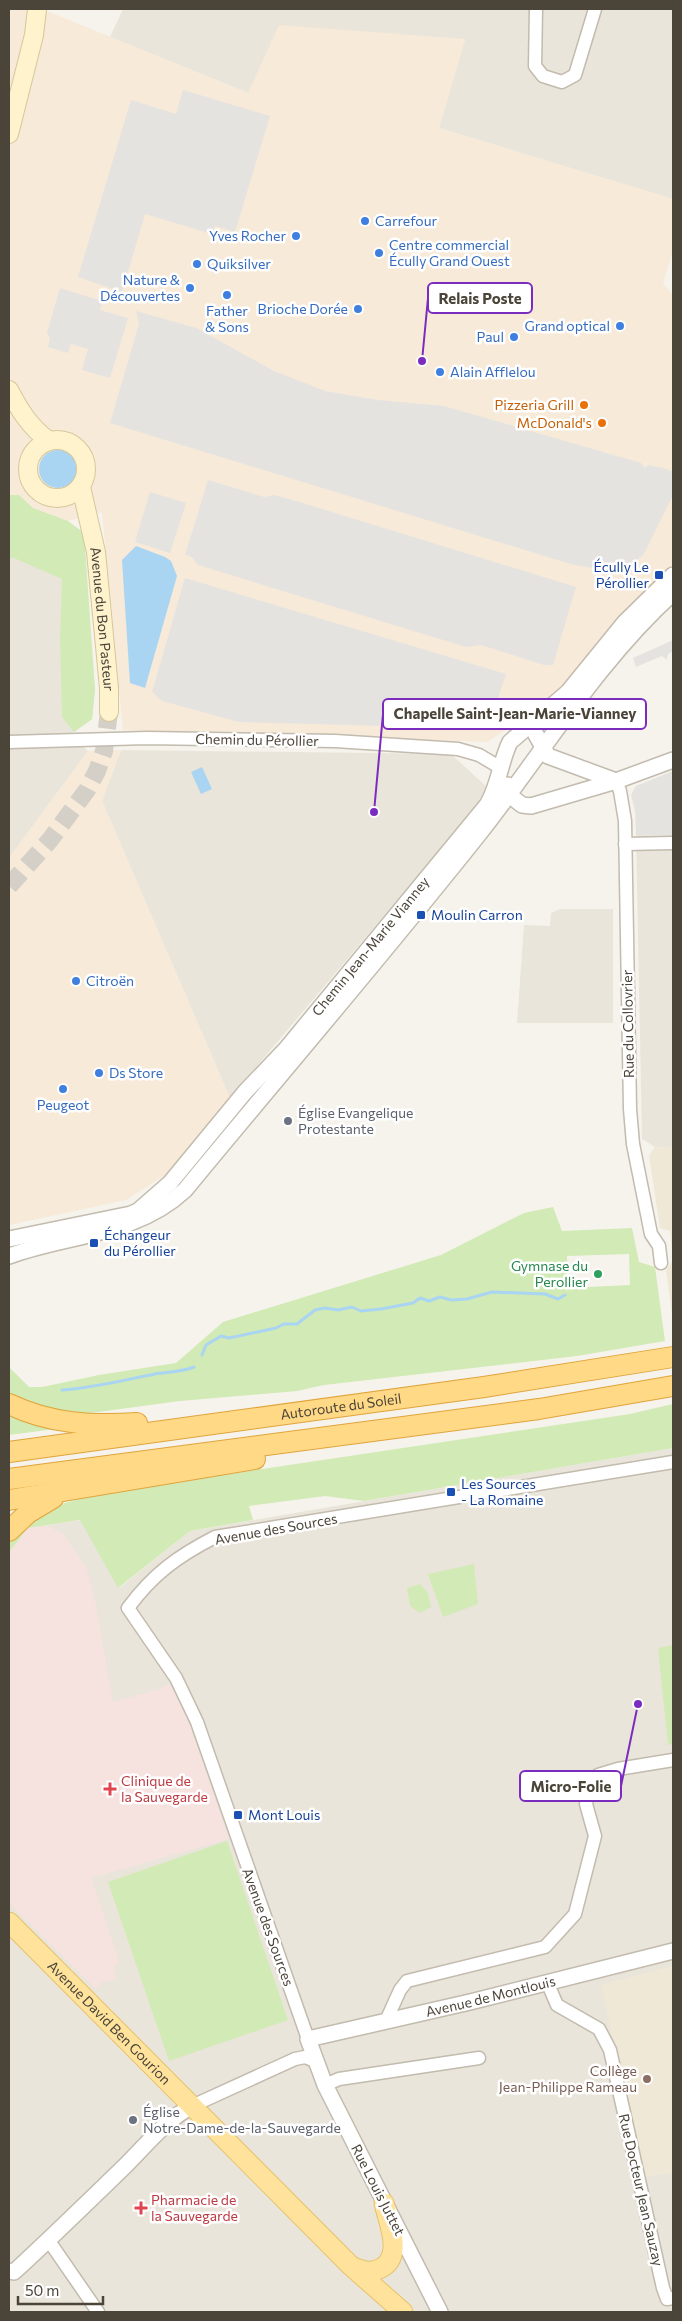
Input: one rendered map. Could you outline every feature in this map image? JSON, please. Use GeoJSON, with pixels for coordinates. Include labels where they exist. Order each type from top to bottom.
{"type":"FeatureCollection","features":[{"type":"Feature","properties":{"kind":"highway","name":"Autoroute du Soleil"},"geometry":{"type":"LineString","coordinates":[[9,1452],[484,1387],[673,1357]]}},
{"type":"Feature","properties":{"kind":"highway","name":"Autoroute du Soleil"},"geometry":{"type":"LineString","coordinates":[[9,1479],[539,1408],[673,1386]]}},
{"type":"Feature","properties":{"kind":"highway"},"geometry":{"type":"LineString","coordinates":[[9,1404],[55,1420],[85,1424],[144,1422],[270,1408],[321,1408]]}},
{"type":"Feature","properties":{"kind":"highway"},"geometry":{"type":"LineString","coordinates":[[9,1500],[301,1452],[330,1436]]}},
{"type":"Feature","properties":{"kind":"highway"},"geometry":{"type":"LineString","coordinates":[[9,1531],[28,1513],[66,1492]]}},
{"type":"Feature","properties":{"kind":"main road"},"geometry":{"type":"LineString","coordinates":[[9,134],[32,44],[37,9]]}},
{"type":"Feature","properties":{"kind":"main road","name":"Avenue du Bon Pasteur"},"geometry":{"type":"LineString","coordinates":[[9,390],[18,408],[34,430],[49,441],[67,442],[82,453],[87,467],[81,487],[96,552],[109,688],[109,712]]}},
{"type":"Feature","properties":{"kind":"main road"},"geometry":{"type":"LineString","coordinates":[[9,409],[23,433],[30,458],[28,472],[34,487],[47,497],[63,498],[70,496],[81,487]]}},
{"type":"Feature","properties":{"kind":"main road"},"geometry":{"type":"LineString","coordinates":[[30,458],[35,451],[49,441]]}},
{"type":"Feature","properties":{"kind":"main road"},"geometry":{"type":"LineString","coordinates":[[63,498],[90,526]]}},
{"type":"Feature","properties":{"kind":"main road","name":"Avenue David Ben Gourion"},"geometry":{"type":"LineString","coordinates":[[9,1922],[346,2277],[385,2312]]}},
{"type":"Feature","properties":{"kind":"main road","name":"Avenue David Ben Gourion"},"geometry":{"type":"LineString","coordinates":[[9,1940],[352,2267],[403,2312]]}},
{"type":"Feature","properties":{"kind":"main road"},"geometry":{"type":"LineString","coordinates":[[352,2267],[365,2272],[376,2272],[385,2266],[392,2256],[394,2245],[384,2203]]}},
{"type":"Feature","properties":{"kind":"street"},"geometry":{"type":"LineString","coordinates":[[536,9],[535,66],[543,76],[562,82],[575,75],[595,9]]}},
{"type":"Feature","properties":{"kind":"street","name":"Chemin Jean-Marie Vianney"},"geometry":{"type":"LineString","coordinates":[[9,1239],[138,1211],[170,1184],[245,1092],[286,1049],[487,805],[495,790],[510,742],[568,692],[625,622],[673,575]]}},
{"type":"Feature","properties":{"kind":"street","name":"Chemin Jean-Marie Vianney"},"geometry":{"type":"LineString","coordinates":[[9,1256],[22,1251],[95,1235],[148,1217],[175,1200],[384,951],[508,794],[622,644],[673,593]]}},
{"type":"Feature","properties":{"kind":"street"},"geometry":{"type":"LineString","coordinates":[[530,724],[548,756],[616,781]]}},
{"type":"Feature","properties":{"kind":"street","name":"Chemin du Pérollier"},"geometry":{"type":"LineString","coordinates":[[9,742],[147,738],[306,740],[445,747],[479,755],[501,768]]}},
{"type":"Feature","properties":{"kind":"street"},"geometry":{"type":"LineString","coordinates":[[501,768],[508,785],[508,794],[522,805],[531,806],[616,781],[673,760]]}},
{"type":"Feature","properties":{"kind":"street","name":"Rue du Collovrier"},"geometry":{"type":"LineString","coordinates":[[616,781],[620,791],[625,821],[632,1135],[642,1195],[651,1234],[659,1246],[661,1263]]}},
{"type":"Feature","properties":{"kind":"street"},"geometry":{"type":"LineString","coordinates":[[625,844],[673,843]]}},
{"type":"Feature","properties":{"kind":"street"},"geometry":{"type":"LineString","coordinates":[[222,1144],[221,1136],[227,1123],[225,1117]]}},
{"type":"Feature","properties":{"kind":"street","name":"Avenue des Sources"},"geometry":{"type":"LineString","coordinates":[[308,2039],[197,1722],[176,1678],[128,1608],[162,1569],[184,1554],[216,1537],[673,1462]]}},
{"type":"Feature","properties":{"kind":"street"},"geometry":{"type":"LineString","coordinates":[[386,2021],[400,1990],[407,1981],[545,1947],[576,1914],[595,1836],[586,1804],[590,1784],[598,1774],[673,1760]]}},
{"type":"Feature","properties":{"kind":"street","name":"Avenue de Montlouis"},"geometry":{"type":"LineString","coordinates":[[308,2039],[548,1984],[673,1951]]}},
{"type":"Feature","properties":{"kind":"street","name":"Rue Docteur Jean Sauzay"},"geometry":{"type":"LineString","coordinates":[[548,1984],[556,2005],[571,2016],[599,2029],[610,2050],[663,2288],[666,2299],[673,2298]]}},
{"type":"Feature","properties":{"kind":"street","name":"Rue Louis Juttet"},"geometry":{"type":"LineString","coordinates":[[308,2039],[325,2086],[440,2312]]}},
{"type":"Feature","properties":{"kind":"street"},"geometry":{"type":"LineString","coordinates":[[9,2271],[14,2272],[48,2241],[186,2109],[295,2059],[305,2057],[315,2061]]}},
{"type":"Feature","properties":{"kind":"street"},"geometry":{"type":"LineString","coordinates":[[325,2086],[339,2080],[479,2058]]}},
{"type":"Feature","properties":{"kind":"street"},"geometry":{"type":"LineString","coordinates":[[48,2241],[98,2312]]}},
{"type":"Feature","properties":{"kind":"shaded area"},"geometry":{"type":"Polygon","coordinates":[[[9,9],[42,9],[248,93],[279,25],[465,39],[439,128],[673,199],[673,251],[663,283],[673,295],[673,563],[556,696],[487,742],[123,730],[102,512],[68,521],[33,508],[19,495],[9,495],[9,9]]]}},
{"type":"Feature","properties":{"kind":"shaded area"},"geometry":{"type":"Polygon","coordinates":[[[123,9],[673,9],[673,199],[439,128],[465,39],[248,93],[110,37],[123,9]]]}},
{"type":"Feature","properties":{"kind":"shaded area"},"geometry":{"type":"Polygon","coordinates":[[[183,90],[270,116],[235,232],[215,226],[212,234],[145,214],[122,292],[78,277],[131,100],[176,114],[183,90]]]}},
{"type":"Feature","properties":{"kind":"shaded area"},"geometry":{"type":"Polygon","coordinates":[[[60,288],[102,301],[100,310],[128,318],[110,378],[82,370],[88,349],[71,344],[68,353],[48,347],[50,338],[47,333],[60,288]]]}},
{"type":"Feature","properties":{"kind":"shaded area"},"geometry":{"type":"Polygon","coordinates":[[[136,311],[196,328],[274,371],[325,391],[378,400],[444,406],[641,463],[645,468],[648,465],[667,469],[673,472],[673,495],[644,554],[629,567],[612,571],[574,565],[110,423],[139,324],[136,311]]]}},
{"type":"Feature","properties":{"kind":"shaded area"},"geometry":{"type":"Polygon","coordinates":[[[208,480],[264,497],[275,495],[296,501],[576,587],[553,665],[544,665],[481,645],[466,647],[198,565],[192,557],[185,555],[208,480]]]}},
{"type":"Feature","properties":{"kind":"shaded area"},"geometry":{"type":"Polygon","coordinates":[[[150,492],[186,503],[170,553],[135,542],[150,492]]]}},
{"type":"Feature","properties":{"kind":"shaded area"},"geometry":{"type":"Polygon","coordinates":[[[9,495],[33,508],[68,521],[95,689],[92,719],[70,735],[88,751],[9,858],[9,495]]]}},
{"type":"Feature","properties":{"kind":"shaded area"},"geometry":{"type":"Polygon","coordinates":[[[185,578],[506,674],[489,726],[435,719],[432,725],[426,727],[239,722],[162,701],[152,692],[185,578]]]}},
{"type":"Feature","properties":{"kind":"shaded area"},"geometry":{"type":"Polygon","coordinates":[[[673,640],[673,651],[668,654],[667,660],[662,656],[636,667],[633,658],[673,640]]]}},
{"type":"Feature","properties":{"kind":"shaded area"},"geometry":{"type":"Polygon","coordinates":[[[121,750],[451,754],[490,790],[230,1098],[102,801],[121,750]]]}},
{"type":"Feature","properties":{"kind":"shaded area"},"geometry":{"type":"Polygon","coordinates":[[[121,750],[102,801],[230,1098],[165,1175],[126,1200],[9,1225],[9,858],[88,751],[121,750]]]}},
{"type":"Feature","properties":{"kind":"shaded area"},"geometry":{"type":"Polygon","coordinates":[[[673,771],[673,836],[636,835],[635,811],[631,795],[636,786],[673,771]]]}},
{"type":"Feature","properties":{"kind":"shaded area"},"geometry":{"type":"Polygon","coordinates":[[[636,835],[673,836],[673,1148],[655,1147],[642,1139],[636,835]]]}},
{"type":"Feature","properties":{"kind":"shaded area"},"geometry":{"type":"Polygon","coordinates":[[[560,909],[613,909],[613,1023],[517,1023],[524,925],[550,926],[551,913],[560,909]]]}},
{"type":"Feature","properties":{"kind":"shaded area"},"geometry":{"type":"Polygon","coordinates":[[[655,1147],[673,1148],[673,1260],[670,1231],[660,1228],[649,1156],[655,1147]]]}},
{"type":"Feature","properties":{"kind":"shaded area"},"geometry":{"type":"Polygon","coordinates":[[[673,1260],[673,1321],[666,1270],[673,1260]]]}},
{"type":"Feature","properties":{"kind":"shaded area"},"geometry":{"type":"Polygon","coordinates":[[[673,1448],[673,2312],[9,2312],[9,1549],[28,1528],[81,1520],[119,1588],[190,1531],[673,1448]]]}},
{"type":"Feature","properties":{"kind":"shaded area","name":"Clinique de la Sauvegarde"},"geometry":{"type":"Polygon","coordinates":[[[48,1526],[63,1534],[86,1567],[95,1601],[113,1702],[160,1689],[170,1684],[187,1718],[229,1839],[91,1878],[119,1961],[113,1968],[117,1980],[103,1981],[96,1989],[9,1903],[9,1549],[28,1528],[48,1526]]]}},
{"type":"Feature","properties":{"kind":"shaded area","name":"Collège Jean-Philippe Rameau"},"geometry":{"type":"Polygon","coordinates":[[[673,1966],[673,2173],[643,2177],[601,1985],[673,1966]]]}},
{"type":"Feature","properties":{"kind":"green space"},"geometry":{"type":"Polygon","coordinates":[[[9,495],[19,495],[33,508],[68,521],[84,533],[95,689],[92,719],[74,732],[62,717],[60,638],[62,579],[14,558],[9,558],[9,495]]]}},
{"type":"Feature","properties":{"kind":"green space"},"geometry":{"type":"Polygon","coordinates":[[[553,1207],[562,1231],[632,1228],[639,1262],[655,1267],[665,1341],[577,1356],[324,1385],[297,1391],[180,1401],[83,1414],[51,1410],[9,1395],[9,1367],[29,1387],[42,1387],[99,1375],[176,1363],[223,1322],[441,1255],[524,1213],[553,1207]],[[629,1254],[567,1256],[568,1288],[630,1285],[629,1254]]]}},
{"type":"Feature","properties":{"kind":"green space"},"geometry":{"type":"Polygon","coordinates":[[[673,1404],[673,1448],[364,1501],[325,1496],[249,1506],[253,1520],[190,1531],[118,1588],[80,1520],[28,1528],[9,1552],[9,1537],[57,1505],[103,1493],[630,1414],[673,1404]]]}},
{"type":"Feature","properties":{"kind":"green space"},"geometry":{"type":"Polygon","coordinates":[[[9,1409],[63,1428],[9,1435],[9,1409]]]}},
{"type":"Feature","properties":{"kind":"green space"},"geometry":{"type":"Polygon","coordinates":[[[474,1564],[478,1604],[443,1617],[428,1574],[474,1564]]]}},
{"type":"Feature","properties":{"kind":"green space"},"geometry":{"type":"Polygon","coordinates":[[[420,1584],[428,1593],[431,1607],[420,1613],[410,1606],[407,1588],[420,1584]]]}},
{"type":"Feature","properties":{"kind":"green space"},"geometry":{"type":"Polygon","coordinates":[[[673,1645],[673,1744],[668,1745],[658,1648],[673,1645]]]}},
{"type":"Feature","properties":{"kind":"green space"},"geometry":{"type":"Polygon","coordinates":[[[227,1841],[288,2020],[169,2061],[108,1882],[227,1841]]]}},
{"type":"Feature","properties":{"kind":"water"},"geometry":{"type":"Polygon","coordinates":[[[58,450],[71,456],[77,469],[71,482],[58,488],[45,482],[39,469],[45,456],[58,450]]]}},
{"type":"Feature","properties":{"kind":"water"},"geometry":{"type":"Polygon","coordinates":[[[136,546],[171,561],[177,576],[145,688],[130,683],[122,560],[136,546]]]}},
{"type":"Feature","properties":{"kind":"water"},"geometry":{"type":"Polygon","coordinates":[[[202,767],[212,789],[201,794],[191,772],[202,767]]]}},
{"type":"Feature","properties":{"kind":"waterway"},"geometry":{"type":"LineString","coordinates":[[202,1355],[206,1345],[221,1336],[229,1338],[276,1328],[284,1324],[297,1324],[315,1310],[325,1308],[338,1310],[352,1307],[361,1311],[413,1303],[420,1298],[429,1301],[440,1297],[451,1300],[467,1299],[492,1292],[545,1294],[558,1299],[565,1295]]}},
{"type":"Feature","properties":{"kind":"waterway"},"geometry":{"type":"LineString","coordinates":[[62,1390],[97,1386],[194,1367]]}},
{"type":"Feature","properties":{"kind":"tunnel"},"geometry":{"type":"LineString","coordinates":[[9,886],[50,840],[87,790],[97,771],[104,751],[109,712]]}},
{"type":"Feature","properties":{"kind":"place","name":"Carrefour"},"geometry":{"type":"Point","coordinates":[365,221]}},
{"type":"Feature","properties":{"kind":"place","name":"Yves Rocher"},"geometry":{"type":"Point","coordinates":[296,236]}},
{"type":"Feature","properties":{"kind":"place","name":"Centre commercial Écully Grand Ouest"},"geometry":{"type":"Point","coordinates":[379,253]}},
{"type":"Feature","properties":{"kind":"place","name":"Quiksilver"},"geometry":{"type":"Point","coordinates":[197,264]}},
{"type":"Feature","properties":{"kind":"place","name":"Nature & Découvertes"},"geometry":{"type":"Point","coordinates":[190,288]}},
{"type":"Feature","properties":{"kind":"place","name":"Father & Sons"},"geometry":{"type":"Point","coordinates":[227,295]}},
{"type":"Feature","properties":{"kind":"place","name":"Brioche Dorée"},"geometry":{"type":"Point","coordinates":[358,309]}},
{"type":"Feature","properties":{"kind":"place","name":"Grand optical"},"geometry":{"type":"Point","coordinates":[620,326]}},
{"type":"Feature","properties":{"kind":"place","name":"Paul"},"geometry":{"type":"Point","coordinates":[514,337]}},
{"type":"Feature","properties":{"kind":"place","name":"Relais Poste"},"geometry":{"type":"Point","coordinates":[422,361]}},
{"type":"Feature","properties":{"kind":"place","name":"Alain Afflelou"},"geometry":{"type":"Point","coordinates":[440,372]}},
{"type":"Feature","properties":{"kind":"place","name":"Pizzeria Grill"},"geometry":{"type":"Point","coordinates":[584,405]}},
{"type":"Feature","properties":{"kind":"place","name":"McDonald's"},"geometry":{"type":"Point","coordinates":[602,423]}},
{"type":"Feature","properties":{"kind":"place","name":"Écully Le Pérollier"},"geometry":{"type":"Point","coordinates":[659,575]}},
{"type":"Feature","properties":{"kind":"place","name":"Chapelle Saint-Jean-Marie-Vianney"},"geometry":{"type":"Point","coordinates":[374,812]}},
{"type":"Feature","properties":{"kind":"place","name":"Moulin Carron"},"geometry":{"type":"Point","coordinates":[421,915]}},
{"type":"Feature","properties":{"kind":"place","name":"Citroën"},"geometry":{"type":"Point","coordinates":[76,981]}},
{"type":"Feature","properties":{"kind":"place","name":"Ds Store"},"geometry":{"type":"Point","coordinates":[99,1073]}},
{"type":"Feature","properties":{"kind":"place","name":"Peugeot"},"geometry":{"type":"Point","coordinates":[63,1089]}},
{"type":"Feature","properties":{"kind":"place","name":"Église Evangelique Protestante"},"geometry":{"type":"Point","coordinates":[288,1121]}},
{"type":"Feature","properties":{"kind":"place","name":"Échangeur du Pérollier"},"geometry":{"type":"Point","coordinates":[94,1243]}},
{"type":"Feature","properties":{"kind":"place","name":"Gymnase du Perollier"},"geometry":{"type":"Point","coordinates":[598,1274]}},
{"type":"Feature","properties":{"kind":"place","name":"Les Sources - La Romaine"},"geometry":{"type":"Point","coordinates":[451,1492]}},
{"type":"Feature","properties":{"kind":"place","name":"Micro-Folie"},"geometry":{"type":"Point","coordinates":[638,1704]}},
{"type":"Feature","properties":{"kind":"place","name":"Clinique de la Sauvegarde"},"geometry":{"type":"Point","coordinates":[110,1789]}},
{"type":"Feature","properties":{"kind":"place","name":"Mont Louis"},"geometry":{"type":"Point","coordinates":[238,1815]}},
{"type":"Feature","properties":{"kind":"place","name":"Collège Jean-Philippe Rameau"},"geometry":{"type":"Point","coordinates":[647,2079]}},
{"type":"Feature","properties":{"kind":"place","name":"Église Notre-Dame-de-la-Sauvegarde"},"geometry":{"type":"Point","coordinates":[133,2120]}},
{"type":"Feature","properties":{"kind":"place","name":"Pharmacie de la Sauvegarde"},"geometry":{"type":"Point","coordinates":[141,2208]}}]}
